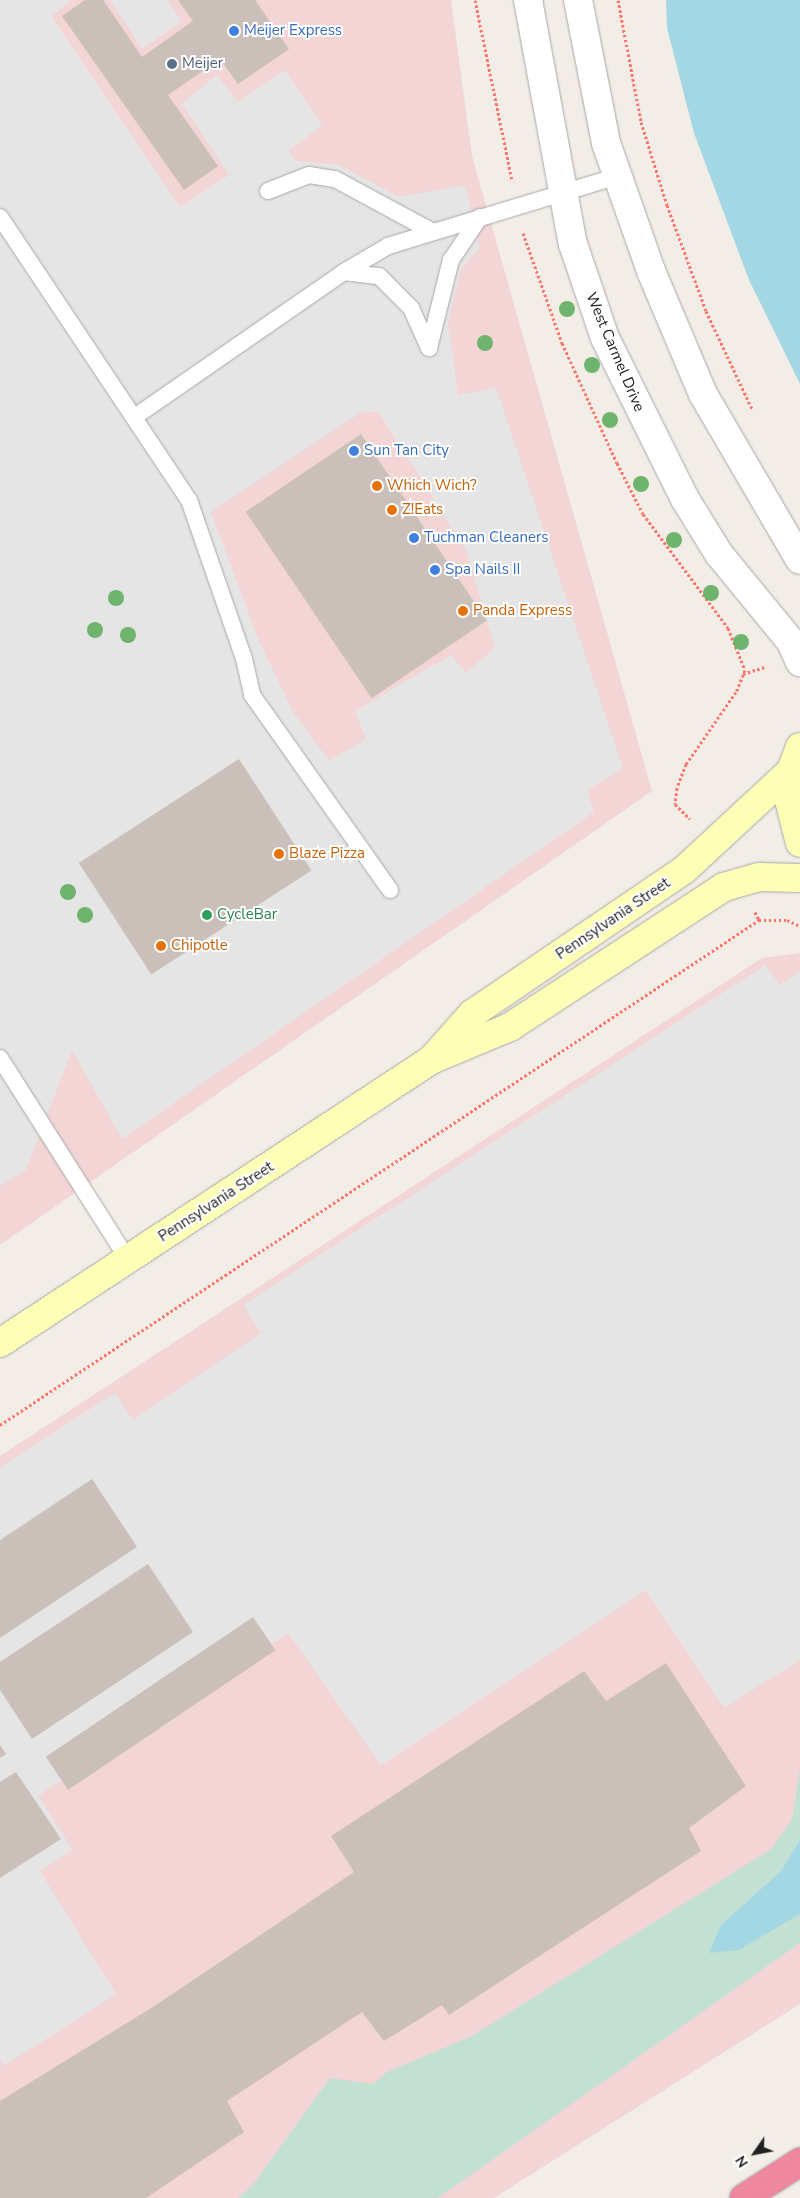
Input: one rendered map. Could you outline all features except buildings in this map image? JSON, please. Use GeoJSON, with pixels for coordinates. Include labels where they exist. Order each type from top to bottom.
{"type":"FeatureCollection","features":[{"type":"Feature","properties":{"kind":"highway"},"geometry":{"type":"LineString","coordinates":[[744,2198],[800,2162]]}},
{"type":"Feature","properties":{"kind":"main road"},"geometry":{"type":"LineString","coordinates":[[796,759],[791,814],[800,843]]}},
{"type":"Feature","properties":{"kind":"main road","name":"Pennsylvania Street"},"geometry":{"type":"LineString","coordinates":[[431,1060],[472,1014],[684,870],[796,759]]}},
{"type":"Feature","properties":{"kind":"main road","name":"Pennsylvania Street"},"geometry":{"type":"LineString","coordinates":[[0,1343],[431,1060],[510,1027],[724,887],[760,877],[800,878]]}},
{"type":"Feature","properties":{"kind":"street","name":"West Carmel Drive"},"geometry":{"type":"LineString","coordinates":[[528,0],[562,194],[573,244],[606,338],[651,437],[720,554],[791,642],[787,662]]}},
{"type":"Feature","properties":{"kind":"street"},"geometry":{"type":"LineString","coordinates":[[578,0],[592,89],[651,271],[703,394],[800,560]]}},
{"type":"Feature","properties":{"kind":"lane"},"geometry":{"type":"LineString","coordinates":[[268,191],[309,175],[335,179],[431,231]]}},
{"type":"Feature","properties":{"kind":"lane"},"geometry":{"type":"LineString","coordinates":[[136,416],[344,272],[388,246],[431,231],[619,176]]}},
{"type":"Feature","properties":{"kind":"lane"},"geometry":{"type":"LineString","coordinates":[[0,217],[136,416],[190,500],[244,659],[252,695],[390,890]]}},
{"type":"Feature","properties":{"kind":"lane"},"geometry":{"type":"LineString","coordinates":[[344,272],[379,276],[411,308],[430,348],[451,260],[480,217]]}},
{"type":"Feature","properties":{"kind":"lane"},"geometry":{"type":"LineString","coordinates":[[0,1058],[128,1260]]}},
{"type":"Feature","properties":{"kind":"path"},"geometry":{"type":"LineString","coordinates":[[618,0],[641,122],[668,205],[706,311],[756,417]]}},
{"type":"Feature","properties":{"kind":"path"},"geometry":{"type":"LineString","coordinates":[[743,674],[787,662]]}},
{"type":"Feature","properties":{"kind":"path"},"geometry":{"type":"LineString","coordinates":[[674,804],[686,764],[713,727]]}},
{"type":"Feature","properties":{"kind":"path"},"geometry":{"type":"LineString","coordinates":[[0,1425],[759,920],[786,920],[800,926]]}},
{"type":"Feature","properties":{"kind":"shaded area"},"geometry":{"type":"Polygon","coordinates":[[[0,0],[451,0],[472,156],[652,791],[0,1245],[0,0]]]}},
{"type":"Feature","properties":{"kind":"shaded area"},"geometry":{"type":"Polygon","coordinates":[[[0,0],[72,0],[51,16],[180,207],[229,175],[182,104],[217,75],[238,102],[285,70],[322,126],[289,150],[295,161],[339,165],[399,197],[465,185],[480,248],[461,269],[448,323],[458,395],[496,388],[623,769],[587,790],[594,812],[122,1139],[72,1050],[26,1170],[0,1186],[0,0]],[[378,411],[360,413],[211,512],[258,639],[293,712],[329,761],[366,739],[355,711],[451,655],[466,673],[495,648],[467,552],[378,411]]]}},
{"type":"Feature","properties":{"kind":"shaded area"},"geometry":{"type":"Polygon","coordinates":[[[110,0],[168,0],[181,22],[142,49],[110,0]]]}},
{"type":"Feature","properties":{"kind":"shaded area"},"geometry":{"type":"Polygon","coordinates":[[[800,953],[800,2004],[494,2198],[0,2198],[0,1456],[762,958],[800,953]]]}},
{"type":"Feature","properties":{"kind":"shaded area"},"geometry":{"type":"Polygon","coordinates":[[[765,965],[780,985],[800,971],[800,1660],[724,1708],[646,1590],[381,1765],[288,1633],[38,1796],[73,1850],[40,1871],[116,1994],[4,2066],[0,2060],[0,1467],[115,1393],[133,1420],[261,1333],[243,1305],[765,965]]]}},
{"type":"Feature","properties":{"kind":"green space"},"geometry":{"type":"Polygon","coordinates":[[[800,1768],[800,1840],[780,1872],[721,1925],[739,1950],[800,1914],[800,1943],[438,2198],[238,2198],[252,2186],[330,2078],[373,2084],[387,2072],[472,2036],[771,1849],[792,1820],[800,1768]]]}},
{"type":"Feature","properties":{"kind":"water"},"geometry":{"type":"Polygon","coordinates":[[[666,0],[800,0],[800,384],[749,280],[694,133],[667,28],[666,0]]]}},
{"type":"Feature","properties":{"kind":"water"},"geometry":{"type":"Polygon","coordinates":[[[800,1840],[800,1914],[739,1950],[709,1953],[721,1925],[780,1872],[800,1840]]]}},
{"type":"Feature","properties":{"kind":"place","name":"Meijer Express"},"geometry":{"type":"Point","coordinates":[234,31]}},
{"type":"Feature","properties":{"kind":"place","name":"Meijer"},"geometry":{"type":"Point","coordinates":[172,64]}},
{"type":"Feature","properties":{"kind":"place","name":"Sun Tan City"},"geometry":{"type":"Point","coordinates":[354,451]}},
{"type":"Feature","properties":{"kind":"place","name":"Which Wich?"},"geometry":{"type":"Point","coordinates":[377,486]}},
{"type":"Feature","properties":{"kind":"place","name":"Z!Eats"},"geometry":{"type":"Point","coordinates":[392,510]}},
{"type":"Feature","properties":{"kind":"place","name":"Tuchman Cleaners"},"geometry":{"type":"Point","coordinates":[414,538]}},
{"type":"Feature","properties":{"kind":"place","name":"Spa Nails II"},"geometry":{"type":"Point","coordinates":[435,570]}},
{"type":"Feature","properties":{"kind":"place","name":"Panda Express"},"geometry":{"type":"Point","coordinates":[463,611]}},
{"type":"Feature","properties":{"kind":"place","name":"Blaze Pizza"},"geometry":{"type":"Point","coordinates":[279,854]}},
{"type":"Feature","properties":{"kind":"place","name":"CycleBar"},"geometry":{"type":"Point","coordinates":[207,915]}},
{"type":"Feature","properties":{"kind":"place","name":"Chipotle"},"geometry":{"type":"Point","coordinates":[161,946]}}]}
